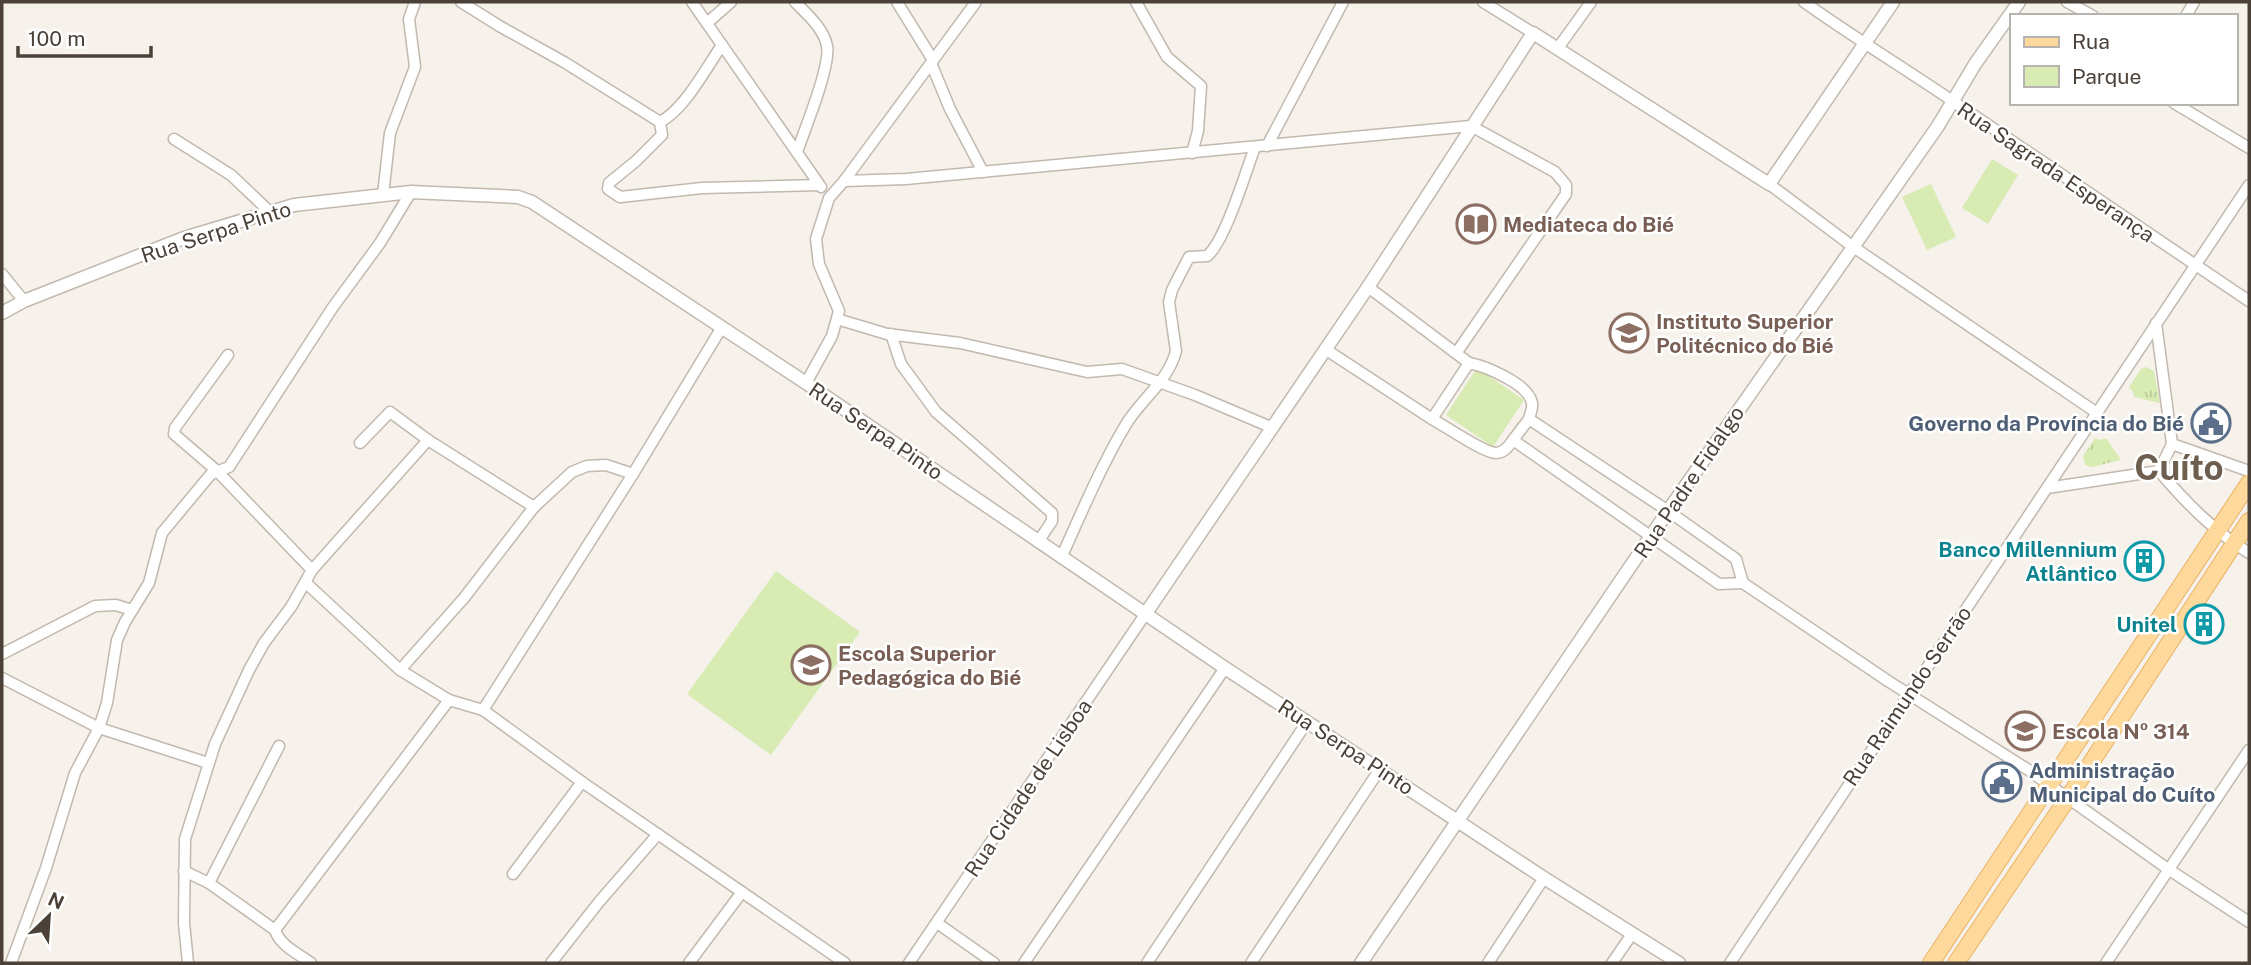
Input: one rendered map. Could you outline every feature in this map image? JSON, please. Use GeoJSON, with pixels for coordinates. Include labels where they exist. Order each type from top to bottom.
{"type":"FeatureCollection","features":[{"type":"Feature","properties":{"kind":"main road"},"geometry":{"type":"LineString","coordinates":[[1931,963],[2249,483]]}},
{"type":"Feature","properties":{"kind":"main road"},"geometry":{"type":"LineString","coordinates":[[1956,963],[2068,798],[2249,521]]}},
{"type":"Feature","properties":{"kind":"main road"},"geometry":{"type":"LineString","coordinates":[[2136,656],[2153,668]]}},
{"type":"Feature","properties":{"kind":"main road"},"geometry":{"type":"LineString","coordinates":[[1986,882],[2003,894]]}},
{"type":"Feature","properties":{"kind":"street"},"geometry":{"type":"LineString","coordinates":[[383,195],[390,134],[415,67],[409,19],[415,2]]}},
{"type":"Feature","properties":{"kind":"street"},"geometry":{"type":"LineString","coordinates":[[461,2],[660,122],[662,135],[609,183],[608,189],[611,193],[620,197],[702,188],[819,185]]}},
{"type":"Feature","properties":{"kind":"street"},"geometry":{"type":"LineString","coordinates":[[692,2],[829,198]]}},
{"type":"Feature","properties":{"kind":"street"},"geometry":{"type":"LineString","coordinates":[[706,23],[731,2]]}},
{"type":"Feature","properties":{"kind":"street"},"geometry":{"type":"LineString","coordinates":[[795,2],[816,25],[827,45],[827,56],[816,98],[797,152]]}},
{"type":"Feature","properties":{"kind":"street"},"geometry":{"type":"LineString","coordinates":[[806,383],[832,336],[839,311],[819,264],[816,239],[829,198],[976,2]]}},
{"type":"Feature","properties":{"kind":"street"},"geometry":{"type":"LineString","coordinates":[[1136,2],[1167,57],[1201,86],[1198,131],[1192,153]]}},
{"type":"Feature","properties":{"kind":"street"},"geometry":{"type":"LineString","coordinates":[[1061,558],[1124,426],[1161,382],[1176,351],[1170,302],[1172,290],[1189,257],[1207,256],[1213,249],[1261,146],[1343,2]]}},
{"type":"Feature","properties":{"kind":"street"},"geometry":{"type":"LineString","coordinates":[[1483,2],[1769,184],[1852,246],[2097,413]]}},
{"type":"Feature","properties":{"kind":"street"},"geometry":{"type":"LineString","coordinates":[[1558,48],[1591,2]]}},
{"type":"Feature","properties":{"kind":"street","name":"Rua Sagrada Esperança"},"geometry":{"type":"LineString","coordinates":[[1804,2],[2249,301]]}},
{"type":"Feature","properties":{"kind":"street"},"geometry":{"type":"LineString","coordinates":[[1769,184],[1893,2]]}},
{"type":"Feature","properties":{"kind":"street"},"geometry":{"type":"LineString","coordinates":[[2067,2],[2089,14]]}},
{"type":"Feature","properties":{"kind":"street"},"geometry":{"type":"LineString","coordinates":[[900,3],[932,62],[950,109],[983,172]]}},
{"type":"Feature","properties":{"kind":"street","name":"Rua Padre Fidalgo"},"geometry":{"type":"LineString","coordinates":[[1361,963],[1668,511],[1938,126],[2010,15]]}},
{"type":"Feature","properties":{"kind":"street"},"geometry":{"type":"LineString","coordinates":[[1146,613],[1368,287],[1534,33]]}},
{"type":"Feature","properties":{"kind":"street"},"geometry":{"type":"LineString","coordinates":[[660,122],[690,93],[722,45]]}},
{"type":"Feature","properties":{"kind":"street"},"geometry":{"type":"LineString","coordinates":[[2177,105],[2249,148]]}},
{"type":"Feature","properties":{"kind":"street"},"geometry":{"type":"LineString","coordinates":[[844,181],[906,180],[1471,126],[1555,172],[1566,185],[1566,194],[1457,352]]}},
{"type":"Feature","properties":{"kind":"street"},"geometry":{"type":"LineString","coordinates":[[174,139],[231,175],[270,212]]}},
{"type":"Feature","properties":{"kind":"street","name":"Rua Raimundo Serrão"},"geometry":{"type":"LineString","coordinates":[[1730,963],[2249,185]]}},
{"type":"Feature","properties":{"kind":"street"},"geometry":{"type":"LineString","coordinates":[[11,963],[47,868],[75,773],[99,728],[107,703],[117,640],[149,583],[162,533],[211,474],[229,467],[333,307],[380,243],[411,192]]}},
{"type":"Feature","properties":{"kind":"street","name":"Rua Serpa Pinto"},"geometry":{"type":"LineString","coordinates":[[2,313],[24,301],[184,238],[294,205],[411,192],[499,195],[518,197],[531,202],[806,383],[1225,668],[1544,878],[1679,963]]}},
{"type":"Feature","properties":{"kind":"street"},"geometry":{"type":"LineString","coordinates":[[2,274],[24,301]]}},
{"type":"Feature","properties":{"kind":"street"},"geometry":{"type":"LineString","coordinates":[[1325,349],[1432,419],[1482,448],[1496,453],[1505,450],[1529,419],[1532,404],[1528,394],[1494,370],[1469,363],[1368,287]]}},
{"type":"Feature","properties":{"kind":"street"},"geometry":{"type":"LineString","coordinates":[[837,319],[891,334],[960,343],[1087,372],[1122,369],[1273,428]]}},
{"type":"Feature","properties":{"kind":"street"},"geometry":{"type":"LineString","coordinates":[[2156,323],[2172,444],[2160,471]]}},
{"type":"Feature","properties":{"kind":"street"},"geometry":{"type":"LineString","coordinates":[[484,710],[722,327]]}},
{"type":"Feature","properties":{"kind":"street"},"geometry":{"type":"LineString","coordinates":[[891,334],[901,364],[936,412],[1052,513],[1052,521],[1038,542]]}},
{"type":"Feature","properties":{"kind":"street"},"geometry":{"type":"LineString","coordinates":[[228,355],[175,428],[174,434],[217,471],[312,569]]}},
{"type":"Feature","properties":{"kind":"street"},"geometry":{"type":"LineString","coordinates":[[1432,419],[1469,363]]}},
{"type":"Feature","properties":{"kind":"street"},"geometry":{"type":"LineString","coordinates":[[360,443],[390,412],[428,440],[534,507]]}},
{"type":"Feature","properties":{"kind":"street"},"geometry":{"type":"LineString","coordinates":[[1529,419],[1736,559],[1743,583]]}},
{"type":"Feature","properties":{"kind":"street"},"geometry":{"type":"LineString","coordinates":[[188,963],[184,923],[185,839],[208,762],[249,670],[264,643],[306,583],[312,569],[428,440]]}},
{"type":"Feature","properties":{"kind":"street"},"geometry":{"type":"LineString","coordinates":[[1513,440],[1718,584],[1743,583],[2049,784],[2168,869],[2249,922]]}},
{"type":"Feature","properties":{"kind":"street"},"geometry":{"type":"LineString","coordinates":[[2172,444],[2249,471]]}},
{"type":"Feature","properties":{"kind":"street"},"geometry":{"type":"LineString","coordinates":[[400,670],[464,598],[534,507],[572,472],[587,466],[606,465],[633,474]]}},
{"type":"Feature","properties":{"kind":"street"},"geometry":{"type":"LineString","coordinates":[[2047,488],[2160,471]]}},
{"type":"Feature","properties":{"kind":"street"},"geometry":{"type":"LineString","coordinates":[[2160,471],[2189,507],[2249,554]]}},
{"type":"Feature","properties":{"kind":"street"},"geometry":{"type":"LineString","coordinates":[[306,583],[400,670],[449,700],[484,710],[582,782],[845,963]]}},
{"type":"Feature","properties":{"kind":"street"},"geometry":{"type":"LineString","coordinates":[[2,654],[95,606],[116,605],[132,610]]}},
{"type":"Feature","properties":{"kind":"street","name":"Rua Cidade de Lisboa"},"geometry":{"type":"LineString","coordinates":[[909,963],[1146,613]]}},
{"type":"Feature","properties":{"kind":"street"},"geometry":{"type":"LineString","coordinates":[[1024,963],[1225,668]]}},
{"type":"Feature","properties":{"kind":"street"},"geometry":{"type":"LineString","coordinates":[[2,678],[99,728],[208,762]]}},
{"type":"Feature","properties":{"kind":"street"},"geometry":{"type":"LineString","coordinates":[[275,930],[449,700]]}},
{"type":"Feature","properties":{"kind":"street"},"geometry":{"type":"LineString","coordinates":[[1147,963],[1307,722]]}},
{"type":"Feature","properties":{"kind":"street"},"geometry":{"type":"LineString","coordinates":[[209,883],[279,746]]}},
{"type":"Feature","properties":{"kind":"street"},"geometry":{"type":"LineString","coordinates":[[2106,963],[2249,750]]}},
{"type":"Feature","properties":{"kind":"street"},"geometry":{"type":"LineString","coordinates":[[1251,963],[1380,769]]}},
{"type":"Feature","properties":{"kind":"street"},"geometry":{"type":"LineString","coordinates":[[513,874],[582,782]]}},
{"type":"Feature","properties":{"kind":"street"},"geometry":{"type":"LineString","coordinates":[[551,963],[658,834]]}},
{"type":"Feature","properties":{"kind":"street"},"geometry":{"type":"LineString","coordinates":[[184,871],[209,883],[275,930],[277,937],[311,963]]}},
{"type":"Feature","properties":{"kind":"street"},"geometry":{"type":"LineString","coordinates":[[1489,963],[1544,878]]}},
{"type":"Feature","properties":{"kind":"street"},"geometry":{"type":"LineString","coordinates":[[689,963],[742,892]]}},
{"type":"Feature","properties":{"kind":"street"},"geometry":{"type":"LineString","coordinates":[[937,923],[994,963]]}},
{"type":"Feature","properties":{"kind":"street"},"geometry":{"type":"LineString","coordinates":[[1612,963],[1632,934]]}},
{"type":"Feature","properties":{"kind":"green space"},"geometry":{"type":"Polygon","coordinates":[[[1992,159],[2018,175],[1988,224],[1962,208],[1992,159]]]}},
{"type":"Feature","properties":{"kind":"green space"},"geometry":{"type":"Polygon","coordinates":[[[1931,184],[1956,237],[1927,250],[1902,197],[1931,184]]]}},
{"type":"Feature","properties":{"kind":"green space"},"geometry":{"type":"Polygon","coordinates":[[[2146,367],[2154,371],[2160,403],[2134,397],[2129,387],[2141,369],[2146,367]]]}},
{"type":"Feature","properties":{"kind":"green space"},"geometry":{"type":"Polygon","coordinates":[[[1477,368],[1524,400],[1493,447],[1446,415],[1477,368]]]}},
{"type":"Feature","properties":{"kind":"green space"},"geometry":{"type":"Polygon","coordinates":[[[2095,438],[2106,438],[2121,460],[2092,467],[2085,465],[2083,456],[2095,438]]]}},
{"type":"Feature","properties":{"kind":"green space"},"geometry":{"type":"Polygon","coordinates":[[[776,571],[860,632],[771,755],[687,694],[776,571]]]}},
{"type":"Feature","properties":{"kind":"place","name":"Mediateca do Bié"},"geometry":{"type":"Point","coordinates":[1476,224]}},
{"type":"Feature","properties":{"kind":"place","name":"Instituto Superior Politécnico do Bié"},"geometry":{"type":"Point","coordinates":[1629,333]}},
{"type":"Feature","properties":{"kind":"place","name":"Governo da Província do Bié"},"geometry":{"type":"Point","coordinates":[2211,423]}},
{"type":"Feature","properties":{"kind":"place","name":"Banco Millennium Atlântico"},"geometry":{"type":"Point","coordinates":[2144,561]}},
{"type":"Feature","properties":{"kind":"place","name":"Unitel"},"geometry":{"type":"Point","coordinates":[2204,624]}},
{"type":"Feature","properties":{"kind":"place","name":"Escola Superior Pedagógica do Bié"},"geometry":{"type":"Point","coordinates":[811,665]}},
{"type":"Feature","properties":{"kind":"place","name":"Escola Nº 314"},"geometry":{"type":"Point","coordinates":[2025,731]}},
{"type":"Feature","properties":{"kind":"place","name":"Administração Municipal do Cuíto"},"geometry":{"type":"Point","coordinates":[2002,782]}},
{"type":"Feature","properties":{"kind":"district","name":"Cuíto"},"geometry":{"type":"Point","coordinates":[2179,467]}}]}
